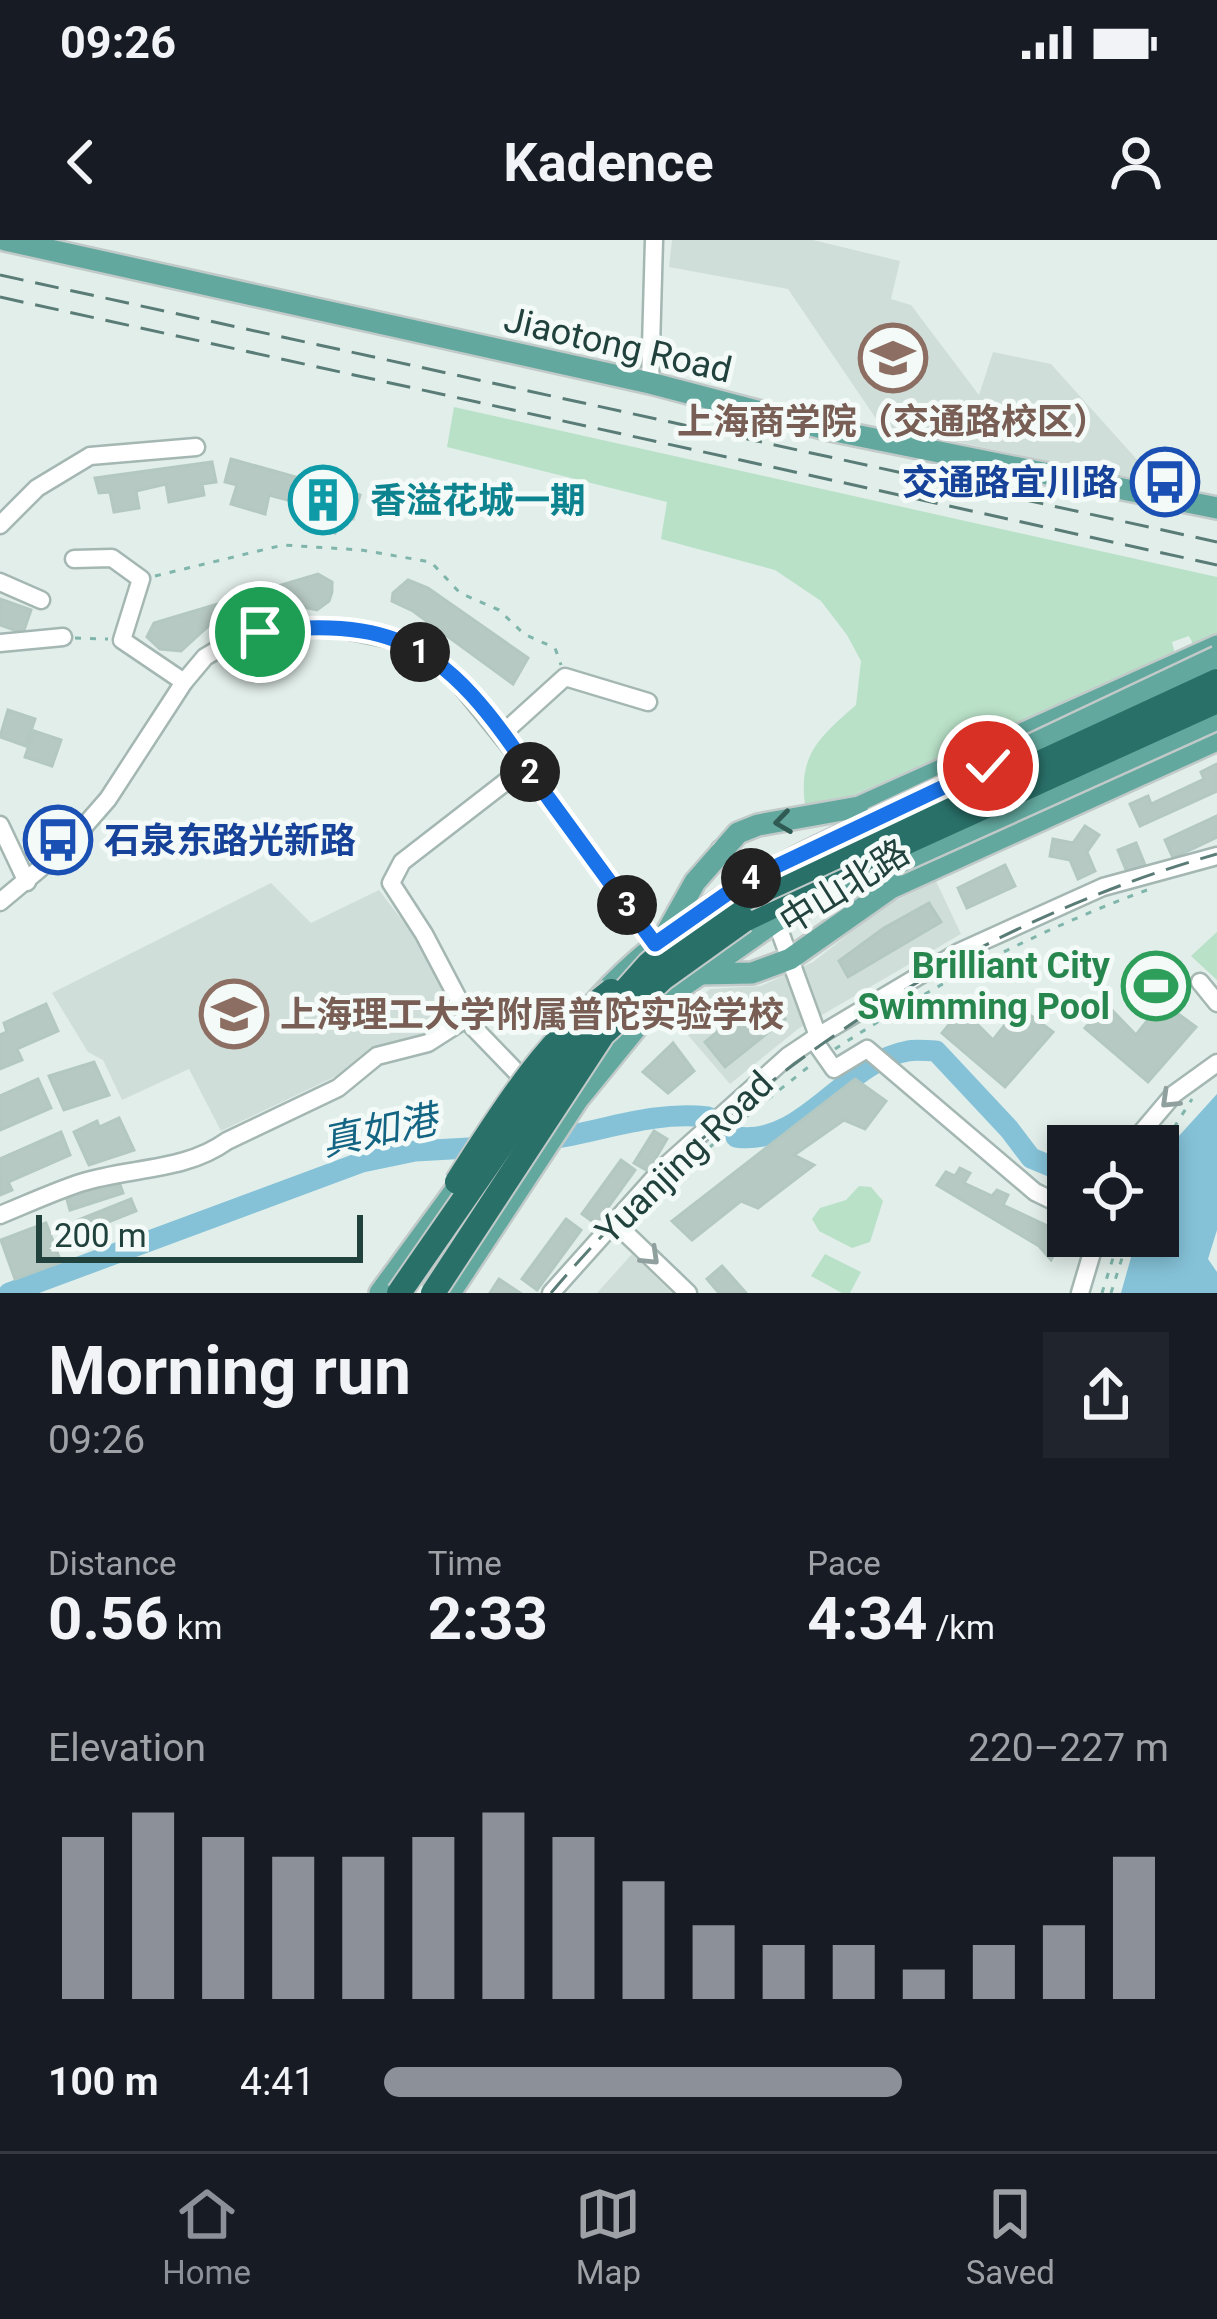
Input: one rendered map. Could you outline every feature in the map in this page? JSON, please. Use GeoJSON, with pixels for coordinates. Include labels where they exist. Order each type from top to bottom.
{"type":"FeatureCollection","features":[{"type":"Feature","properties":{"kind":"highway"},"geometry":{"type":"LineString","coordinates":[[382,1293],[546,1049],[664,941],[742,900],[1217,681]]}},
{"type":"Feature","properties":{"kind":"highway"},"geometry":{"type":"LineString","coordinates":[[434,1293],[603,1034],[663,978],[743,920],[1217,701]]}},
{"type":"Feature","properties":{"kind":"highway"},"geometry":{"type":"LineString","coordinates":[[399,1293],[551,1074],[664,941]]}},
{"type":"Feature","properties":{"kind":"main road","name":"Jiaotong Road"},"geometry":{"type":"LineString","coordinates":[[4,240],[650,383],[830,430],[1217,508]]}},
{"type":"Feature","properties":{"kind":"main road","name":"中山北路"},"geometry":{"type":"LineString","coordinates":[[664,941],[694,882],[720,849],[747,828],[859,807],[1217,646]]}},
{"type":"Feature","properties":{"kind":"main road"},"geometry":{"type":"LineString","coordinates":[[382,1293],[588,1010],[664,941],[745,881],[1217,657]]}},
{"type":"Feature","properties":{"kind":"main road"},"geometry":{"type":"LineString","coordinates":[[450,1293],[578,1100],[653,1007],[690,979],[776,921],[1217,719]]}},
{"type":"Feature","properties":{"kind":"main road","name":"中山北路"},"geometry":{"type":"LineString","coordinates":[[690,979],[752,973],[790,959],[891,888],[1217,740]]}},
{"type":"Feature","properties":{"kind":"street"},"geometry":{"type":"LineString","coordinates":[[650,383],[654,240]]}},
{"type":"Feature","properties":{"kind":"street"},"geometry":{"type":"LineString","coordinates":[[0,525],[37,488],[91,456],[196,447]]}},
{"type":"Feature","properties":{"kind":"street"},"geometry":{"type":"LineString","coordinates":[[74,559],[112,557],[142,579],[122,640],[184,682]]}},
{"type":"Feature","properties":{"kind":"street"},"geometry":{"type":"LineString","coordinates":[[0,582],[40,600]]}},
{"type":"Feature","properties":{"kind":"street"},"geometry":{"type":"LineString","coordinates":[[0,902],[67,846],[109,799],[205,657],[244,636],[336,628],[400,641],[430,658],[468,692],[690,979]]}},
{"type":"Feature","properties":{"kind":"street"},"geometry":{"type":"LineString","coordinates":[[0,643],[63,637]]}},
{"type":"Feature","properties":{"kind":"street"},"geometry":{"type":"LineString","coordinates":[[501,734],[565,677],[648,702]]}},
{"type":"Feature","properties":{"kind":"street"},"geometry":{"type":"LineString","coordinates":[[1115,692],[1149,771]]}},
{"type":"Feature","properties":{"kind":"street"},"geometry":{"type":"LineString","coordinates":[[1115,692],[1149,771]]}},
{"type":"Feature","properties":{"kind":"street"},"geometry":{"type":"LineString","coordinates":[[526,766],[402,862],[392,876],[393,891],[424,934],[467,1018],[526,1094]]}},
{"type":"Feature","properties":{"kind":"street"},"geometry":{"type":"LineString","coordinates":[[0,825],[27,882]]}},
{"type":"Feature","properties":{"kind":"street"},"geometry":{"type":"LineString","coordinates":[[720,849],[745,881]]}},
{"type":"Feature","properties":{"kind":"street","name":"Yuanjing Road"},"geometry":{"type":"LineString","coordinates":[[551,1293],[663,1168],[815,1037],[1000,933],[1103,887],[1217,856]]}},
{"type":"Feature","properties":{"kind":"street"},"geometry":{"type":"LineString","coordinates":[[776,921],[815,1037],[834,1069],[867,1049],[1047,1198]]}},
{"type":"Feature","properties":{"kind":"street"},"geometry":{"type":"LineString","coordinates":[[1200,982],[1217,1003]]}},
{"type":"Feature","properties":{"kind":"street"},"geometry":{"type":"LineString","coordinates":[[0,1215],[82,1182],[180,1164],[211,1152],[338,1088],[377,1056],[428,1043],[467,1018]]}},
{"type":"Feature","properties":{"kind":"street"},"geometry":{"type":"LineString","coordinates":[[1148,1125],[1174,1094],[1217,1063]]}},
{"type":"Feature","properties":{"kind":"street"},"geometry":{"type":"LineString","coordinates":[[614,1222],[688,1293]]}},
{"type":"Feature","properties":{"kind":"street"},"geometry":{"type":"LineString","coordinates":[[1080,1293],[1090,1257]]}},
{"type":"Feature","properties":{"kind":"path"},"geometry":{"type":"LineString","coordinates":[[142,579],[283,545],[361,550],[431,562],[460,593],[499,610],[524,634],[555,648],[565,677]]}},
{"type":"Feature","properties":{"kind":"path"},"geometry":{"type":"LineString","coordinates":[[646,1208],[723,1136],[824,1055],[917,997],[1007,950],[1166,884]]}},
{"type":"Feature","properties":{"kind":"path"},"geometry":{"type":"LineString","coordinates":[[1177,1125],[1190,1100],[1207,1087]]}},
{"type":"Feature","properties":{"kind":"path"},"geometry":{"type":"LineString","coordinates":[[1102,1293],[1113,1257]]}},
{"type":"Feature","properties":{"kind":"path"},"geometry":{"type":"LineString","coordinates":[[1111,1293],[1122,1257]]}},
{"type":"Feature","properties":{"kind":"shaded area","name":"上海商学院（交通路校区）"},"geometry":{"type":"Polygon","coordinates":[[[672,240],[813,240],[900,261],[891,299],[911,305],[979,395],[993,352],[1051,364],[1141,464],[1139,480],[881,426],[788,289],[669,267],[672,240]]]}},
{"type":"Feature","properties":{"kind":"shaded area"},"geometry":{"type":"Polygon","coordinates":[[[936,881],[961,934],[798,1029],[730,1084],[674,1019],[710,989],[761,986],[813,962],[883,907],[936,881]]]}},
{"type":"Feature","properties":{"kind":"shaded area","name":"上海理工大学附属普陀实验学校"},"geometry":{"type":"Polygon","coordinates":[[[271,883],[311,923],[379,890],[415,937],[458,1018],[221,1131],[189,1069],[122,1100],[103,1060],[88,1052],[52,993],[271,883]]]}},
{"type":"Feature","properties":{"kind":"shaded area"},"geometry":{"type":"Polygon","coordinates":[[[632,1254],[672,1293],[597,1293],[632,1254]]]}},
{"type":"Feature","properties":{"kind":"green space"},"geometry":{"type":"Polygon","coordinates":[[[454,407],[1217,577],[1217,636],[1194,646],[1189,636],[1172,642],[1175,654],[854,795],[805,804],[809,759],[823,737],[856,705],[861,661],[821,601],[775,570],[661,539],[667,502],[447,447],[454,407]]]}},
{"type":"Feature","properties":{"kind":"green space"},"geometry":{"type":"Polygon","coordinates":[[[1217,932],[1217,980],[1191,956],[1217,932]]]}},
{"type":"Feature","properties":{"kind":"green space"},"geometry":{"type":"Polygon","coordinates":[[[859,1186],[871,1187],[883,1201],[870,1242],[852,1248],[819,1231],[812,1219],[820,1208],[846,1200],[859,1186]]]}},
{"type":"Feature","properties":{"kind":"green space"},"geometry":{"type":"Polygon","coordinates":[[[825,1254],[861,1272],[850,1293],[811,1276],[825,1254]]]}},
{"type":"Feature","properties":{"kind":"water"},"geometry":{"type":"Polygon","coordinates":[[[1217,1094],[1217,1230],[1208,1259],[1217,1272],[1217,1293],[1121,1293],[1131,1257],[1179,1257],[1179,1136],[1217,1094]]]}},
{"type":"Feature","properties":{"kind":"building","name":"香溢花城一期"},"geometry":{"type":"Polygon","coordinates":[[[231,459],[360,495],[353,519],[339,515],[335,533],[305,524],[310,506],[269,495],[265,514],[231,504],[237,485],[225,482],[231,459]]]}},
{"type":"Feature","properties":{"kind":"building"},"geometry":{"type":"Polygon","coordinates":[[[212,462],[216,482],[202,484],[204,495],[169,502],[166,484],[136,491],[139,508],[114,512],[110,492],[99,493],[95,478],[212,462]]]}},
{"type":"Feature","properties":{"kind":"building"},"geometry":{"type":"Polygon","coordinates":[[[318,574],[332,582],[332,592],[317,610],[293,605],[253,607],[214,621],[181,651],[160,649],[147,637],[154,623],[318,574]]]}},
{"type":"Feature","properties":{"kind":"building"},"geometry":{"type":"Polygon","coordinates":[[[408,580],[428,588],[528,658],[513,684],[413,611],[392,601],[393,593],[408,580]]]}},
{"type":"Feature","properties":{"kind":"building"},"geometry":{"type":"Polygon","coordinates":[[[0,599],[31,610],[23,633],[0,625],[0,599]]]}},
{"type":"Feature","properties":{"kind":"building"},"geometry":{"type":"Polygon","coordinates":[[[8,710],[35,719],[26,746],[0,737],[8,710]]]}},
{"type":"Feature","properties":{"kind":"building"},"geometry":{"type":"Polygon","coordinates":[[[34,731],[61,740],[52,766],[25,757],[34,731]]]}},
{"type":"Feature","properties":{"kind":"building"},"geometry":{"type":"Polygon","coordinates":[[[1217,764],[1217,791],[1140,826],[1130,804],[1148,796],[1151,804],[1204,779],[1201,772],[1217,764]]]}},
{"type":"Feature","properties":{"kind":"building"},"geometry":{"type":"Polygon","coordinates":[[[1217,816],[1217,837],[1173,858],[1165,840],[1217,816]]]}},
{"type":"Feature","properties":{"kind":"building"},"geometry":{"type":"Polygon","coordinates":[[[1085,826],[1099,835],[1087,852],[1095,871],[1078,879],[1070,860],[1050,856],[1053,839],[1073,843],[1085,826]]]}},
{"type":"Feature","properties":{"kind":"building"},"geometry":{"type":"Polygon","coordinates":[[[1136,843],[1145,865],[1127,872],[1118,850],[1136,843]]]}},
{"type":"Feature","properties":{"kind":"building"},"geometry":{"type":"Polygon","coordinates":[[[1005,865],[1015,886],[967,908],[958,888],[1005,865]]]}},
{"type":"Feature","properties":{"kind":"building"},"geometry":{"type":"Polygon","coordinates":[[[929,903],[941,922],[848,977],[839,961],[929,903]]]}},
{"type":"Feature","properties":{"kind":"building"},"geometry":{"type":"Polygon","coordinates":[[[1162,1002],[1196,1027],[1148,1082],[1085,1028],[1106,1004],[1136,1035],[1162,1002]]]}},
{"type":"Feature","properties":{"kind":"building"},"geometry":{"type":"Polygon","coordinates":[[[46,1004],[58,1031],[17,1049],[22,1060],[0,1069],[0,1035],[7,1032],[4,1023],[46,1004]]]}},
{"type":"Feature","properties":{"kind":"building"},"geometry":{"type":"Polygon","coordinates":[[[774,1005],[785,1019],[725,1067],[705,1042],[746,1009],[774,1005]]]}},
{"type":"Feature","properties":{"kind":"building"},"geometry":{"type":"Polygon","coordinates":[[[1019,1007],[1053,1032],[1005,1087],[942,1033],[962,1009],[993,1040],[1019,1007]]]}},
{"type":"Feature","properties":{"kind":"building"},"geometry":{"type":"Polygon","coordinates":[[[673,1043],[694,1071],[668,1093],[643,1072],[673,1043]]]}},
{"type":"Feature","properties":{"kind":"building"},"geometry":{"type":"Polygon","coordinates":[[[94,1062],[109,1095],[64,1110],[49,1076],[94,1062]]]}},
{"type":"Feature","properties":{"kind":"building"},"geometry":{"type":"Polygon","coordinates":[[[38,1079],[51,1108],[0,1130],[0,1096],[38,1079]]]}},
{"type":"Feature","properties":{"kind":"building"},"geometry":{"type":"Polygon","coordinates":[[[855,1079],[886,1101],[865,1129],[844,1120],[794,1155],[814,1165],[758,1208],[741,1201],[692,1240],[672,1221],[855,1079]]]}},
{"type":"Feature","properties":{"kind":"building"},"geometry":{"type":"Polygon","coordinates":[[[119,1118],[134,1150],[89,1165],[74,1132],[97,1121],[99,1127],[119,1118]]]}},
{"type":"Feature","properties":{"kind":"building"},"geometry":{"type":"Polygon","coordinates":[[[654,1131],[667,1139],[648,1171],[634,1163],[654,1131]]]}},
{"type":"Feature","properties":{"kind":"building"},"geometry":{"type":"Polygon","coordinates":[[[61,1132],[70,1155],[8,1182],[12,1190],[0,1195],[0,1159],[61,1132]]]}},
{"type":"Feature","properties":{"kind":"building"},"geometry":{"type":"Polygon","coordinates":[[[621,1160],[635,1170],[596,1224],[582,1214],[621,1160]]]}},
{"type":"Feature","properties":{"kind":"building"},"geometry":{"type":"Polygon","coordinates":[[[960,1168],[970,1173],[964,1183],[992,1196],[997,1190],[1008,1195],[1003,1205],[1047,1226],[1047,1255],[937,1185],[946,1172],[955,1176],[960,1168]]]}},
{"type":"Feature","properties":{"kind":"building"},"geometry":{"type":"Polygon","coordinates":[[[118,1179],[123,1193],[70,1210],[66,1196],[118,1179]]]}},
{"type":"Feature","properties":{"kind":"building"},"geometry":{"type":"Polygon","coordinates":[[[131,1199],[136,1211],[83,1232],[78,1220],[131,1199]]]}},
{"type":"Feature","properties":{"kind":"building"},"geometry":{"type":"Polygon","coordinates":[[[566,1219],[581,1230],[537,1290],[522,1279],[566,1219]]]}},
{"type":"Feature","properties":{"kind":"building"},"geometry":{"type":"Polygon","coordinates":[[[46,1223],[61,1262],[15,1279],[1,1240],[46,1223]]]}},
{"type":"Feature","properties":{"kind":"building"},"geometry":{"type":"Polygon","coordinates":[[[722,1266],[746,1293],[719,1293],[707,1279],[722,1266]]]}},
{"type":"Feature","properties":{"kind":"building"},"geometry":{"type":"Polygon","coordinates":[[[499,1279],[520,1293],[490,1293],[499,1279]]]}},
{"type":"Feature","properties":{"kind":"waterway","name":"真如港"},"geometry":{"type":"LineString","coordinates":[[736,1137],[760,1137],[783,1129],[885,1058],[911,1050],[936,1051],[1031,1158],[1047,1165]]}},
{"type":"Feature","properties":{"kind":"waterway","name":"真如港"},"geometry":{"type":"LineString","coordinates":[[536,1141],[664,1117],[708,1117]]}},
{"type":"Feature","properties":{"kind":"waterway","name":"真如港"},"geometry":{"type":"LineString","coordinates":[[9,1293],[362,1162],[415,1151],[487,1147]]}},
{"type":"Feature","properties":{"kind":"railway"},"geometry":{"type":"LineString","coordinates":[[0,275],[1217,542]]}},
{"type":"Feature","properties":{"kind":"railway"},"geometry":{"type":"LineString","coordinates":[[0,297],[1217,565]]}},
{"type":"Feature","properties":{"kind":"railway"},"geometry":{"type":"LineString","coordinates":[[551,1293],[692,1147],[852,1024],[938,971],[1027,925],[1120,886],[1217,854]]}},
{"type":"Feature","properties":{"kind":"place","name":"上海商学院（交通路校区）"},"geometry":{"type":"Point","coordinates":[893,358]}},
{"type":"Feature","properties":{"kind":"place","name":"交通路宜川路"},"geometry":{"type":"Point","coordinates":[1165,482]}},
{"type":"Feature","properties":{"kind":"place","name":"香溢花城一期"},"geometry":{"type":"Point","coordinates":[323,500]}},
{"type":"Feature","properties":{"kind":"place","name":"石泉东路光新路"},"geometry":{"type":"Point","coordinates":[58,840]}},
{"type":"Feature","properties":{"kind":"place","name":"Brilliant City Swimming Pool"},"geometry":{"type":"Point","coordinates":[1156,986]}},
{"type":"Feature","properties":{"kind":"place","name":"上海理工大学附属普陀实验学校"},"geometry":{"type":"Point","coordinates":[234,1014]}},
{"type":"Feature","properties":{"kind":"route"},"geometry":{"type":"LineString","coordinates":[[260,632],[336,628],[375,633],[440,664],[526,766],[655,944],[745,881],[988,766]]}}]}
